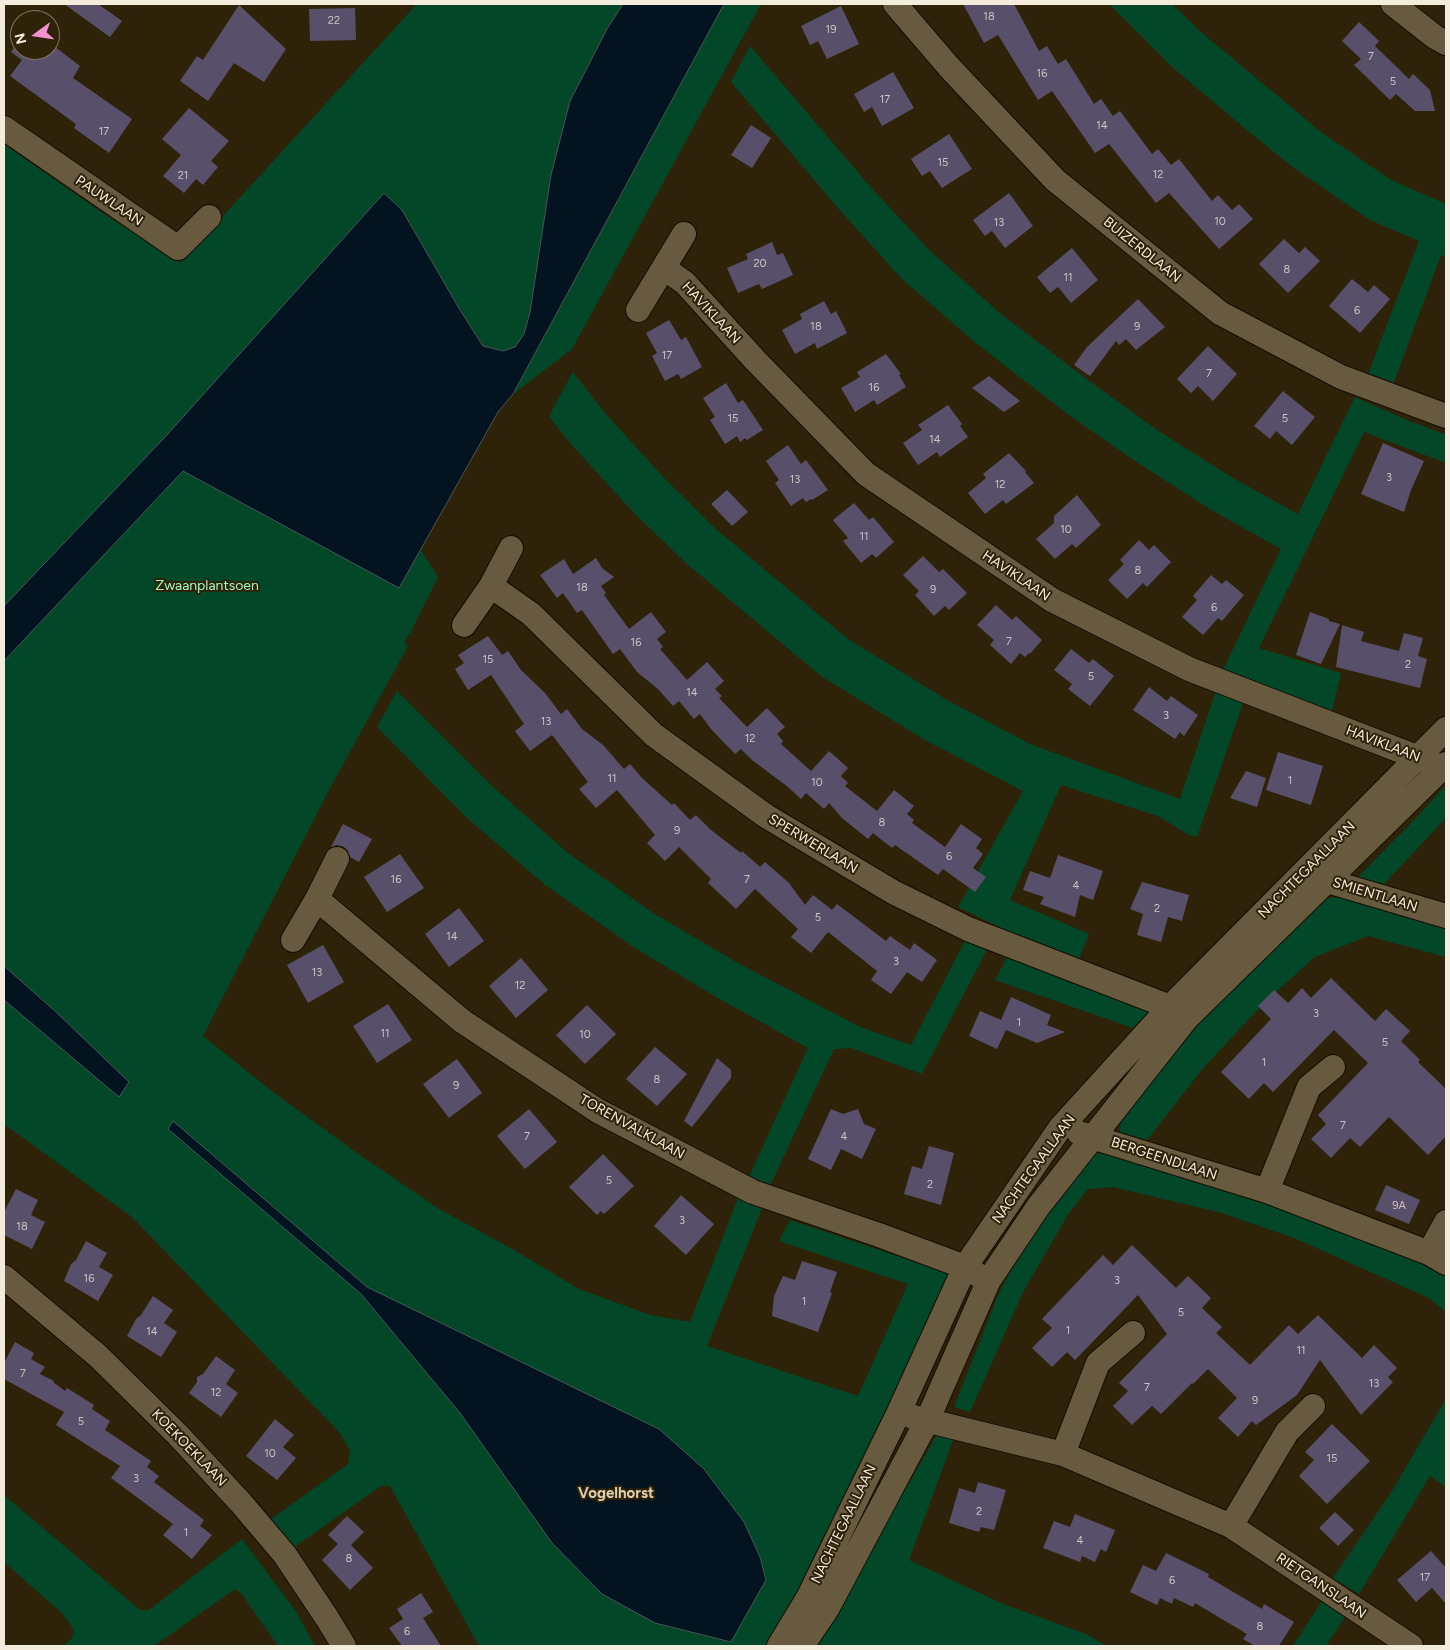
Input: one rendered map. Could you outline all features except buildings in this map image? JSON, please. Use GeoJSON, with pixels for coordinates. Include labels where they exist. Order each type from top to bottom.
{"type":"FeatureCollection","features":[{"type":"Feature","properties":{"kind":"street","name":"BUIZERDLAAN"},"geometry":{"type":"LineString","coordinates":[[895,4],[949,67],[1056,180],[1220,313],[1341,377],[1446,416]]}},
{"type":"Feature","properties":{"kind":"street"},"geometry":{"type":"LineString","coordinates":[[1393,4],[1435,37],[1446,43]]}},
{"type":"Feature","properties":{"kind":"street","name":"PAUWLAAN"},"geometry":{"type":"LineString","coordinates":[[4,128],[178,248],[209,217]]}},
{"type":"Feature","properties":{"kind":"street"},"geometry":{"type":"LineString","coordinates":[[638,310],[684,234]]}},
{"type":"Feature","properties":{"kind":"street","name":"HAVIKLAAN"},"geometry":{"type":"LineString","coordinates":[[664,268],[685,283],[755,360],[866,474],[1052,600],[1189,669],[1418,757],[1444,765]]}},
{"type":"Feature","properties":{"kind":"street"},"geometry":{"type":"LineString","coordinates":[[464,625],[492,586],[511,548]]}},
{"type":"Feature","properties":{"kind":"street","name":"SPERWERLAAN"},"geometry":{"type":"LineString","coordinates":[[492,586],[531,614],[654,735],[766,816],[893,892],[968,929],[1178,1013]]}},
{"type":"Feature","properties":{"kind":"street","name":"NACHTEGAALLAAN"},"geometry":{"type":"LineString","coordinates":[[802,1646],[827,1609],[927,1421],[988,1280],[1038,1207],[1092,1136],[1178,1013],[1303,874],[1446,729]]}},
{"type":"Feature","properties":{"kind":"street","name":"NACHTEGAALLAAN"},"geometry":{"type":"LineString","coordinates":[[779,1646],[808,1598],[899,1412],[965,1267],[1060,1128],[1178,1013],[1326,880],[1444,765]]}},
{"type":"Feature","properties":{"kind":"street"},"geometry":{"type":"LineString","coordinates":[[293,940],[317,899],[337,859]]}},
{"type":"Feature","properties":{"kind":"street","name":"SMIENTLAAN"},"geometry":{"type":"LineString","coordinates":[[1303,874],[1446,916]]}},
{"type":"Feature","properties":{"kind":"street","name":"TORENVALKLAAN"},"geometry":{"type":"LineString","coordinates":[[317,899],[462,1021],[598,1111],[753,1192],[965,1267],[988,1280]]}},
{"type":"Feature","properties":{"kind":"street"},"geometry":{"type":"LineString","coordinates":[[1266,1191],[1309,1087],[1333,1067]]}},
{"type":"Feature","properties":{"kind":"street","name":"BERGEENDLAAN"},"geometry":{"type":"LineString","coordinates":[[1060,1128],[1092,1136],[1266,1191],[1438,1258],[1446,1222]]}},
{"type":"Feature","properties":{"kind":"street","name":"KOEKOEKLAAN"},"geometry":{"type":"LineString","coordinates":[[4,1277],[98,1356],[178,1435],[241,1503],[285,1555],[328,1618],[344,1646]]}},
{"type":"Feature","properties":{"kind":"street"},"geometry":{"type":"LineString","coordinates":[[1063,1454],[1098,1363],[1132,1333]]}},
{"type":"Feature","properties":{"kind":"street"},"geometry":{"type":"LineString","coordinates":[[1231,1526],[1287,1432],[1313,1406]]}},
{"type":"Feature","properties":{"kind":"street","name":"RIETGANSLAAN"},"geometry":{"type":"LineString","coordinates":[[899,1412],[927,1421],[1063,1454],[1231,1526],[1411,1646]]}},
{"type":"Feature","properties":{"kind":"green space","name":"Zwaanplantsoen"},"geometry":{"type":"Polygon","coordinates":[[[417,4],[623,4],[607,29],[570,101],[551,175],[530,312],[524,334],[515,347],[503,351],[483,346],[402,210],[384,194],[367,213],[293,343],[438,577],[411,631],[412,636],[409,634],[404,643],[408,646],[328,792],[203,1036],[273,1092],[439,1209],[514,1250],[579,1289],[650,1315],[690,1322],[738,1198],[762,1208],[707,1346],[858,1396],[908,1284],[779,1241],[790,1220],[954,1275],[870,1451],[887,1521],[940,1430],[955,1435],[909,1560],[1003,1604],[1086,1634],[1107,1646],[479,1646],[390,1486],[381,1486],[290,1550],[267,1522],[348,1464],[350,1451],[340,1433],[132,1217],[4,1124],[4,144],[104,214],[180,263],[417,4]]]}},
{"type":"Feature","properties":{"kind":"green space"},"geometry":{"type":"Polygon","coordinates":[[[724,4],[761,4],[572,349],[513,394],[724,4]]]}},
{"type":"Feature","properties":{"kind":"green space"},"geometry":{"type":"Polygon","coordinates":[[[1109,4],[1172,4],[1202,33],[1321,132],[1391,180],[1446,204],[1446,257],[1441,255],[1393,385],[1368,374],[1419,241],[1370,220],[1294,168],[1171,66],[1109,4]]]}},
{"type":"Feature","properties":{"kind":"green space"},"geometry":{"type":"Polygon","coordinates":[[[750,46],[867,183],[929,250],[1002,315],[1092,383],[1160,432],[1233,478],[1298,514],[1355,397],[1446,435],[1446,463],[1364,432],[1259,648],[1341,673],[1332,711],[1223,670],[1281,549],[1213,511],[1138,463],[1069,415],[977,344],[901,278],[838,208],[731,82],[750,46]]]}},
{"type":"Feature","properties":{"kind":"green space"},"geometry":{"type":"Polygon","coordinates":[[[573,372],[604,412],[667,481],[717,530],[848,639],[947,700],[1030,744],[1180,799],[1215,693],[1243,703],[1197,837],[1189,835],[1158,816],[1061,785],[1010,900],[1089,934],[1079,959],[1036,945],[958,907],[1023,791],[925,740],[821,676],[687,564],[634,513],[569,442],[549,416],[573,372]]]}},
{"type":"Feature","properties":{"kind":"green space"},"geometry":{"type":"Polygon","coordinates":[[[397,691],[493,787],[568,853],[653,913],[736,962],[860,1027],[911,1045],[965,941],[988,948],[922,1074],[851,1048],[834,1049],[769,1188],[748,1179],[808,1048],[716,997],[632,946],[544,884],[466,817],[377,727],[397,691]]]}},
{"type":"Feature","properties":{"kind":"green space"},"geometry":{"type":"Polygon","coordinates":[[[1446,785],[1446,818],[1383,885],[1357,878],[1417,817],[1446,785]]]}},
{"type":"Feature","properties":{"kind":"green space"},"geometry":{"type":"Polygon","coordinates":[[[1338,897],[1446,925],[1446,957],[1368,936],[1315,957],[1266,1001],[1205,1066],[1144,1144],[1119,1136],[1121,1119],[1203,1019],[1316,900],[1338,897]]]}},
{"type":"Feature","properties":{"kind":"green space"},"geometry":{"type":"Polygon","coordinates":[[[1008,955],[1143,1003],[1149,1012],[1133,1028],[995,980],[1008,955]]]}},
{"type":"Feature","properties":{"kind":"green space"},"geometry":{"type":"Polygon","coordinates":[[[1101,1153],[1265,1198],[1377,1241],[1446,1277],[1446,1312],[1429,1298],[1294,1238],[1222,1213],[1113,1187],[1088,1189],[1069,1213],[1023,1292],[970,1412],[954,1407],[999,1293],[1029,1237],[1087,1155],[1101,1153]]]}},
{"type":"Feature","properties":{"kind":"green space"},"geometry":{"type":"Polygon","coordinates":[[[1446,1399],[1446,1487],[1430,1476],[1359,1594],[1333,1578],[1392,1491],[1446,1399]]]}},
{"type":"Feature","properties":{"kind":"green space"},"geometry":{"type":"Polygon","coordinates":[[[4,1495],[140,1610],[149,1610],[242,1539],[295,1610],[315,1646],[278,1646],[241,1593],[235,1589],[154,1646],[63,1646],[72,1638],[74,1630],[63,1614],[4,1562],[4,1495]]]}},
{"type":"Feature","properties":{"kind":"green space"},"geometry":{"type":"Polygon","coordinates":[[[1324,1598],[1348,1612],[1326,1646],[1293,1646],[1324,1598]]]}},
{"type":"Feature","properties":{"kind":"water"},"geometry":{"type":"Polygon","coordinates":[[[623,4],[724,4],[513,394],[498,412],[399,588],[183,471],[4,661],[4,606],[166,436],[384,193],[402,210],[483,346],[503,351],[515,347],[524,334],[530,312],[551,175],[570,101],[607,29],[623,4]]]}},
{"type":"Feature","properties":{"kind":"water"},"geometry":{"type":"Polygon","coordinates":[[[4,966],[55,1011],[129,1082],[119,1097],[4,1000],[4,966]]]}},
{"type":"Feature","properties":{"kind":"water"},"geometry":{"type":"Polygon","coordinates":[[[173,1121],[367,1287],[659,1429],[704,1469],[744,1522],[760,1557],[766,1580],[731,1642],[655,1623],[602,1594],[552,1543],[460,1413],[361,1294],[168,1129],[173,1121]]]}},
{"type":"Feature","properties":{"kind":"district","name":"Vogelhorst"},"geometry":{"type":"Point","coordinates":[616,1494]}}]}
